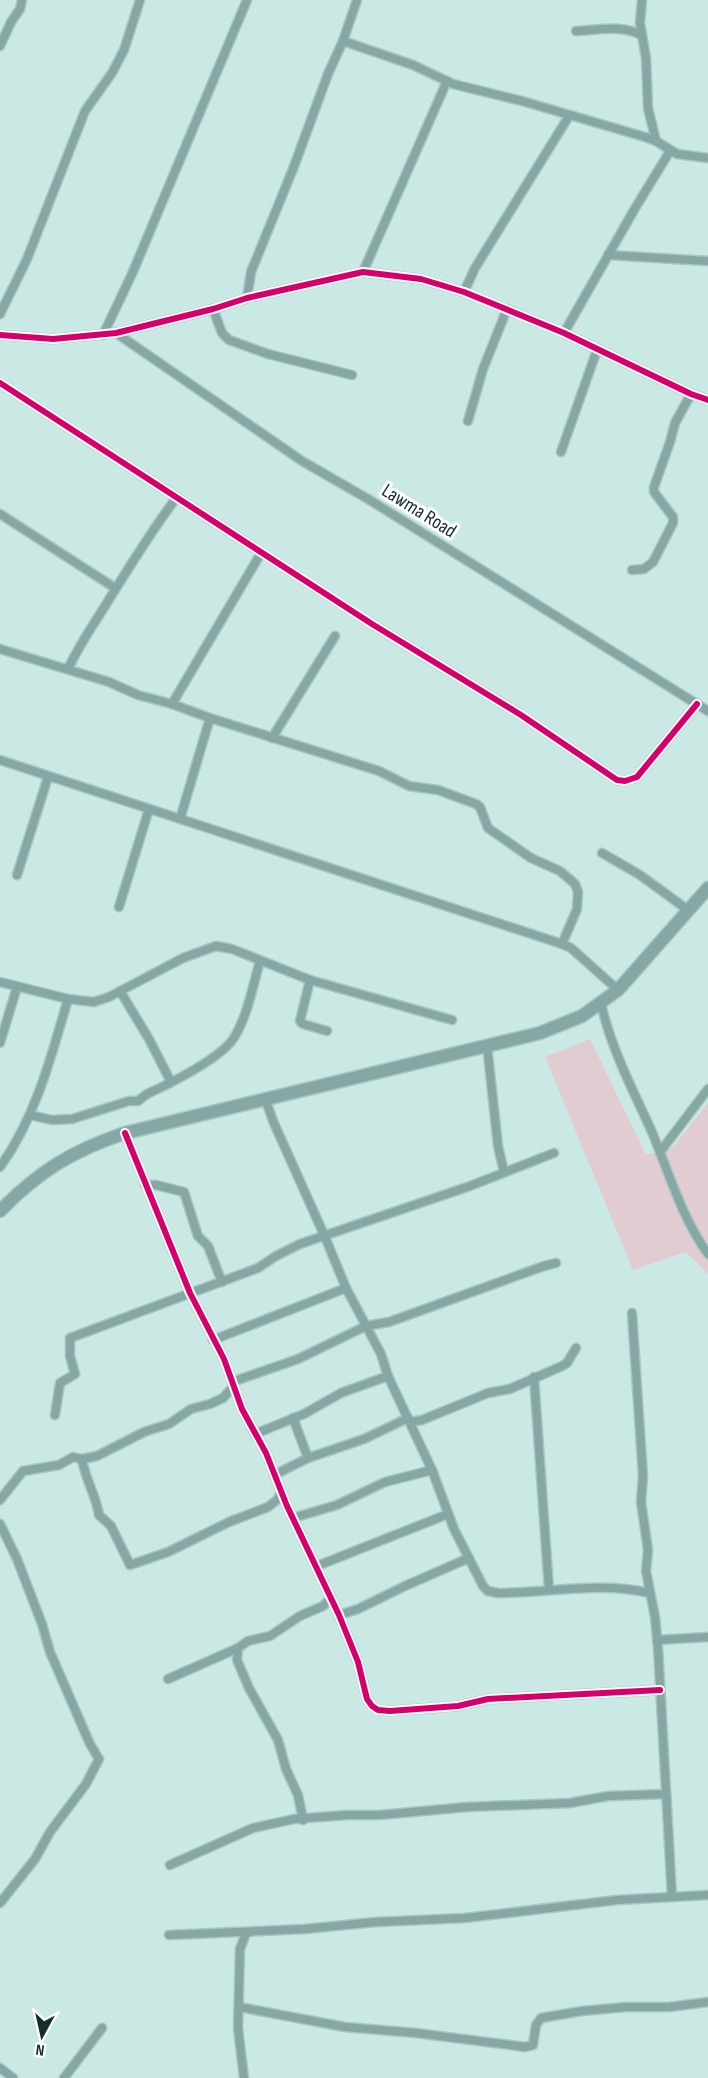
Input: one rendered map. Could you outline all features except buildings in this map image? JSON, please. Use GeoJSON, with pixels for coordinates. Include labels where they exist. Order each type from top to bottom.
{"type":"FeatureCollection","features":[{"type":"Feature","properties":{"kind":"main road"},"geometry":{"type":"LineString","coordinates":[[0,1211],[22,1188],[61,1160],[93,1144],[125,1133],[540,1033],[569,1023],[618,990],[708,888]]}},
{"type":"Feature","properties":{"kind":"street"},"geometry":{"type":"LineString","coordinates":[[0,46],[20,9],[22,0]]}},
{"type":"Feature","properties":{"kind":"street"},"geometry":{"type":"LineString","coordinates":[[0,314],[27,259],[85,111],[112,73],[124,50],[140,0]]}},
{"type":"Feature","properties":{"kind":"street"},"geometry":{"type":"LineString","coordinates":[[104,335],[132,274],[247,0]]}},
{"type":"Feature","properties":{"kind":"street"},"geometry":{"type":"LineString","coordinates":[[247,298],[251,272],[343,41],[357,0]]}},
{"type":"Feature","properties":{"kind":"street"},"geometry":{"type":"LineString","coordinates":[[642,0],[640,23],[646,58],[648,108],[656,141]]}},
{"type":"Feature","properties":{"kind":"street"},"geometry":{"type":"LineString","coordinates":[[576,31],[622,30],[633,31],[642,36]]}},
{"type":"Feature","properties":{"kind":"street"},"geometry":{"type":"LineString","coordinates":[[343,41],[413,65],[475,91],[522,101],[645,137],[677,154],[708,158]]}},
{"type":"Feature","properties":{"kind":"street"},"geometry":{"type":"LineString","coordinates":[[363,272],[447,81]]}},
{"type":"Feature","properties":{"kind":"street"},"geometry":{"type":"LineString","coordinates":[[464,292],[475,268],[569,116]]}},
{"type":"Feature","properties":{"kind":"street"},"geometry":{"type":"LineString","coordinates":[[645,137],[652,122]]}},
{"type":"Feature","properties":{"kind":"street"},"geometry":{"type":"LineString","coordinates":[[564,333],[670,151]]}},
{"type":"Feature","properties":{"kind":"street"},"geometry":{"type":"LineString","coordinates":[[608,255],[708,261]]}},
{"type":"Feature","properties":{"kind":"street"},"geometry":{"type":"LineString","coordinates":[[0,335],[53,339],[116,333],[213,309],[247,298],[363,272],[421,279],[464,292],[564,333],[708,400]]}},
{"type":"Feature","properties":{"kind":"street"},"geometry":{"type":"LineString","coordinates":[[213,309],[222,333],[229,340],[267,354],[352,375]]}},
{"type":"Feature","properties":{"kind":"street"},"geometry":{"type":"LineString","coordinates":[[468,421],[483,369],[507,309]]}},
{"type":"Feature","properties":{"kind":"street","name":"Lawma Road"},"geometry":{"type":"LineString","coordinates":[[116,333],[302,461],[368,499],[708,711]]}},
{"type":"Feature","properties":{"kind":"street"},"geometry":{"type":"LineString","coordinates":[[561,452],[597,350]]}},
{"type":"Feature","properties":{"kind":"street"},"geometry":{"type":"LineString","coordinates":[[0,383],[372,624],[484,691],[617,780],[625,781],[637,777],[697,704]]}},
{"type":"Feature","properties":{"kind":"street"},"geometry":{"type":"LineString","coordinates":[[632,570],[644,569],[653,562],[673,523],[673,517],[654,492],[654,487],[675,423],[691,394]]}},
{"type":"Feature","properties":{"kind":"street"},"geometry":{"type":"LineString","coordinates":[[68,669],[82,639],[154,527],[177,497]]}},
{"type":"Feature","properties":{"kind":"street"},"geometry":{"type":"LineString","coordinates":[[0,514],[115,588]]}},
{"type":"Feature","properties":{"kind":"street"},"geometry":{"type":"LineString","coordinates":[[172,704],[261,553]]}},
{"type":"Feature","properties":{"kind":"street"},"geometry":{"type":"LineString","coordinates":[[272,738],[335,636]]}},
{"type":"Feature","properties":{"kind":"street"},"geometry":{"type":"LineString","coordinates":[[0,649],[109,682],[138,695],[379,771],[409,786],[438,790],[480,807],[488,828],[531,858],[560,871],[575,884],[578,892],[577,909],[562,944]]}},
{"type":"Feature","properties":{"kind":"street"},"geometry":{"type":"LineString","coordinates":[[180,819],[210,718]]}},
{"type":"Feature","properties":{"kind":"street"},"geometry":{"type":"LineString","coordinates":[[0,760],[562,944],[571,948],[618,990]]}},
{"type":"Feature","properties":{"kind":"street"},"geometry":{"type":"LineString","coordinates":[[17,875],[48,777]]}},
{"type":"Feature","properties":{"kind":"street"},"geometry":{"type":"LineString","coordinates":[[119,907],[149,809]]}},
{"type":"Feature","properties":{"kind":"street"},"geometry":{"type":"LineString","coordinates":[[602,853],[640,875],[688,909]]}},
{"type":"Feature","properties":{"kind":"street"},"geometry":{"type":"LineString","coordinates":[[0,982],[68,999],[94,1002],[183,958],[216,946],[232,949],[310,980],[452,1020]]}},
{"type":"Feature","properties":{"kind":"street"},"geometry":{"type":"LineString","coordinates":[[30,1115],[52,1120],[72,1119],[129,1101],[138,1101],[221,1052],[235,1037],[242,1023],[260,961]]}},
{"type":"Feature","properties":{"kind":"street"},"geometry":{"type":"LineString","coordinates":[[310,980],[300,1021],[327,1031]]}},
{"type":"Feature","properties":{"kind":"street"},"geometry":{"type":"LineString","coordinates":[[0,1043],[17,987]]}},
{"type":"Feature","properties":{"kind":"street"},"geometry":{"type":"LineString","coordinates":[[120,991],[149,1039],[171,1082]]}},
{"type":"Feature","properties":{"kind":"street"},"geometry":{"type":"LineString","coordinates":[[0,1167],[30,1115],[46,1072],[68,999]]}},
{"type":"Feature","properties":{"kind":"street"},"geometry":{"type":"LineString","coordinates":[[601,1003],[618,1061],[693,1230],[708,1254]]}},
{"type":"Feature","properties":{"kind":"street"},"geometry":{"type":"LineString","coordinates":[[487,1046],[498,1146],[504,1172]]}},
{"type":"Feature","properties":{"kind":"street"},"geometry":{"type":"LineString","coordinates":[[660,1152],[707,1091]]}},
{"type":"Feature","properties":{"kind":"street"},"geometry":{"type":"LineString","coordinates":[[265,1098],[277,1131],[346,1288],[381,1354],[388,1376],[432,1470],[448,1514],[483,1586],[490,1592],[508,1593],[585,1587],[626,1587],[650,1593]]}},
{"type":"Feature","properties":{"kind":"street"},"geometry":{"type":"LineString","coordinates":[[125,1133],[190,1293],[224,1359],[242,1409],[339,1615],[358,1662],[367,1699],[378,1710],[390,1711],[458,1706],[488,1699],[660,1690]]}},
{"type":"Feature","properties":{"kind":"street"},"geometry":{"type":"LineString","coordinates":[[55,1415],[60,1383],[75,1374],[70,1356],[70,1338],[258,1268],[300,1244],[470,1186],[554,1153]]}},
{"type":"Feature","properties":{"kind":"street"},"geometry":{"type":"LineString","coordinates":[[145,1185],[156,1185],[184,1192],[198,1236],[208,1246],[222,1282]]}},
{"type":"Feature","properties":{"kind":"street"},"geometry":{"type":"LineString","coordinates":[[0,1500],[23,1471],[59,1465],[73,1457],[82,1459],[97,1456],[144,1432],[169,1425],[191,1409],[224,1398],[233,1384],[298,1359],[366,1326],[389,1322],[556,1263]]}},
{"type":"Feature","properties":{"kind":"street"},"geometry":{"type":"LineString","coordinates":[[213,1340],[346,1288]]}},
{"type":"Feature","properties":{"kind":"street"},"geometry":{"type":"LineString","coordinates":[[632,1313],[643,1476],[641,1502],[648,1550],[646,1571],[657,1640],[672,1897]]}},
{"type":"Feature","properties":{"kind":"street"},"geometry":{"type":"LineString","coordinates":[[274,1475],[308,1458],[364,1439],[409,1420],[422,1420],[488,1394],[510,1389],[567,1363],[576,1348]]}},
{"type":"Feature","properties":{"kind":"street"},"geometry":{"type":"LineString","coordinates":[[255,1434],[293,1418],[341,1393],[388,1376]]}},
{"type":"Feature","properties":{"kind":"street"},"geometry":{"type":"LineString","coordinates":[[534,1377],[549,1590]]}},
{"type":"Feature","properties":{"kind":"street"},"geometry":{"type":"LineString","coordinates":[[293,1418],[308,1458]]}},
{"type":"Feature","properties":{"kind":"street"},"geometry":{"type":"LineString","coordinates":[[82,1459],[84,1472],[98,1505],[99,1515],[111,1526],[130,1566],[168,1552],[229,1522],[268,1507],[278,1499],[281,1493]]}},
{"type":"Feature","properties":{"kind":"street"},"geometry":{"type":"LineString","coordinates":[[293,1518],[337,1504],[385,1482],[432,1470]]}},
{"type":"Feature","properties":{"kind":"street"},"geometry":{"type":"LineString","coordinates":[[317,1566],[448,1514]]}},
{"type":"Feature","properties":{"kind":"street"},"geometry":{"type":"LineString","coordinates":[[0,1903],[30,1866],[50,1832],[86,1784],[99,1759],[90,1744],[50,1652],[33,1602],[1,1526]]}},
{"type":"Feature","properties":{"kind":"street"},"geometry":{"type":"LineString","coordinates":[[339,1615],[358,1610],[469,1558]]}},
{"type":"Feature","properties":{"kind":"street"},"geometry":{"type":"LineString","coordinates":[[168,1679],[238,1648],[248,1641],[270,1636],[300,1616],[323,1606],[331,1598]]}},
{"type":"Feature","properties":{"kind":"street"},"geometry":{"type":"LineString","coordinates":[[657,1640],[708,1637]]}},
{"type":"Feature","properties":{"kind":"street"},"geometry":{"type":"LineString","coordinates":[[238,1648],[237,1660],[249,1688],[278,1740],[286,1769],[298,1795],[303,1820]]}},
{"type":"Feature","properties":{"kind":"street"},"geometry":{"type":"LineString","coordinates":[[170,1865],[253,1828],[294,1819],[380,1815],[467,1807],[570,1803],[608,1796],[666,1794]]}},
{"type":"Feature","properties":{"kind":"street"},"geometry":{"type":"LineString","coordinates":[[169,1935],[465,1918],[553,1906],[708,1895]]}},
{"type":"Feature","properties":{"kind":"street"},"geometry":{"type":"LineString","coordinates":[[244,2078],[238,2028],[240,1949],[246,1933],[254,1931]]}},
{"type":"Feature","properties":{"kind":"street"},"geometry":{"type":"LineString","coordinates":[[239,2007],[345,2027],[416,2033],[525,2047],[533,2045],[536,2025],[541,2018],[582,2011],[626,2007],[669,2007],[708,2002]]}},
{"type":"Feature","properties":{"kind":"street"},"geometry":{"type":"LineString","coordinates":[[64,2078],[102,2028]]}},
{"type":"Feature","properties":{"kind":"street"},"geometry":{"type":"LineString","coordinates":[[0,2068],[13,2078]]}},
{"type":"Feature","properties":{"kind":"shaded area"},"geometry":{"type":"Polygon","coordinates":[[[590,1039],[646,1155],[673,1147],[708,1103],[708,1274],[686,1252],[633,1270],[545,1057],[590,1039]]]}},
{"type":"Feature","properties":{"kind":"cycle path"},"geometry":{"type":"LineString","coordinates":[[0,335],[53,339],[116,333],[213,309],[247,298],[363,272],[421,279],[464,292],[564,333],[708,400]]}},
{"type":"Feature","properties":{"kind":"cycle path"},"geometry":{"type":"LineString","coordinates":[[0,383],[372,624],[521,715],[617,780],[625,781],[637,777],[697,704]]}},
{"type":"Feature","properties":{"kind":"cycle path"},"geometry":{"type":"LineString","coordinates":[[125,1133],[190,1293],[224,1359],[242,1409],[266,1453],[287,1506],[339,1615],[358,1662],[367,1699],[372,1706],[378,1710],[390,1711],[458,1706],[488,1699],[660,1690]]}}]}
